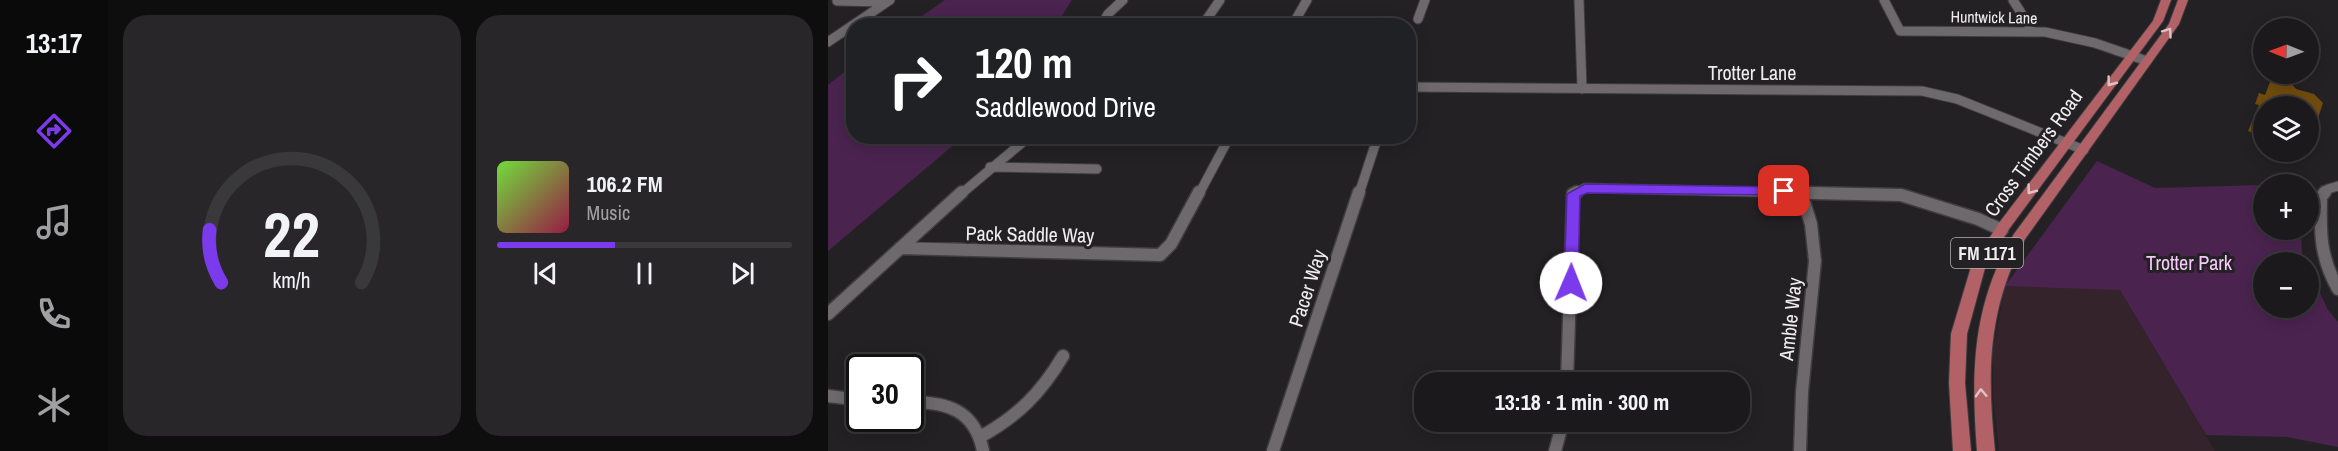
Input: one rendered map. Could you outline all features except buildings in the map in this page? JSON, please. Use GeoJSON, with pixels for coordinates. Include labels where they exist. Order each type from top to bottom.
{"type":"FeatureCollection","features":[{"type":"Feature","properties":{"kind":"main road","name":"Cross Timbers Road"},"geometry":{"type":"LineString","coordinates":[[1962,451],[1957,383],[1959,334],[1978,267],[2002,230],[2157,21],[2166,0]]}},
{"type":"Feature","properties":{"kind":"main road","name":"Cross Timbers Road"},"geometry":{"type":"LineString","coordinates":[[1986,451],[1981,354],[1985,318],[1993,289],[2019,237],[2174,24],[2183,0]]}},
{"type":"Feature","properties":{"kind":"street"},"geometry":{"type":"LineString","coordinates":[[1108,18],[1123,0]]}},
{"type":"Feature","properties":{"kind":"street"},"geometry":{"type":"LineString","coordinates":[[1208,18],[1220,0]]}},
{"type":"Feature","properties":{"kind":"street"},"geometry":{"type":"LineString","coordinates":[[1297,18],[1307,0]]}},
{"type":"Feature","properties":{"kind":"street"},"geometry":{"type":"LineString","coordinates":[[1418,20],[1425,0]]}},
{"type":"Feature","properties":{"kind":"street"},"geometry":{"type":"LineString","coordinates":[[1579,0],[1582,88]]}},
{"type":"Feature","properties":{"kind":"street","name":"Huntwick Lane"},"geometry":{"type":"LineString","coordinates":[[1884,0],[1900,31],[2033,32],[2086,42],[2119,56],[2147,60]]}},
{"type":"Feature","properties":{"kind":"street"},"geometry":{"type":"LineString","coordinates":[[2013,0],[2033,32]]}},
{"type":"Feature","properties":{"kind":"street"},"geometry":{"type":"LineString","coordinates":[[837,1],[889,1]]}},
{"type":"Feature","properties":{"kind":"street"},"geometry":{"type":"LineString","coordinates":[[864,18],[889,1]]}},
{"type":"Feature","properties":{"kind":"street"},"geometry":{"type":"LineString","coordinates":[[828,42],[846,30]]}},
{"type":"Feature","properties":{"kind":"street","name":"Trotter Lane"},"geometry":{"type":"LineString","coordinates":[[1416,87],[1922,91],[1957,99],[2084,150]]}},
{"type":"Feature","properties":{"kind":"street"},"geometry":{"type":"LineString","coordinates":[[828,314],[990,167],[1020,144]]}},
{"type":"Feature","properties":{"kind":"street","name":"Pack Saddle Way"},"geometry":{"type":"LineString","coordinates":[[900,248],[1160,255],[1171,244],[1226,144]]}},
{"type":"Feature","properties":{"kind":"street","name":"Pacer Way"},"geometry":{"type":"LineString","coordinates":[[1273,451],[1375,144]]}},
{"type":"Feature","properties":{"kind":"street"},"geometry":{"type":"LineString","coordinates":[[990,167],[1097,170]]}},
{"type":"Feature","properties":{"kind":"street"},"geometry":{"type":"LineString","coordinates":[[2338,186],[2328,189],[2321,197],[2320,241],[2329,273],[2338,289]]}},
{"type":"Feature","properties":{"kind":"street"},"geometry":{"type":"LineString","coordinates":[[1567,372],[1573,194],[1585,188],[1900,195],[1978,219],[2002,230]]}},
{"type":"Feature","properties":{"kind":"street","name":"Amble Way"},"geometry":{"type":"LineString","coordinates":[[1800,451],[1802,392],[1815,261],[1811,224],[1801,192]]}},
{"type":"Feature","properties":{"kind":"street"},"geometry":{"type":"LineString","coordinates":[[980,437],[1016,417],[1032,403],[1046,387],[1063,356]]}},
{"type":"Feature","properties":{"kind":"street"},"geometry":{"type":"LineString","coordinates":[[828,396],[846,398]]}},
{"type":"Feature","properties":{"kind":"street"},"geometry":{"type":"LineString","coordinates":[[924,402],[940,403],[954,409],[978,431],[983,451]]}},
{"type":"Feature","properties":{"kind":"street"},"geometry":{"type":"LineString","coordinates":[[1555,451],[1560,432]]}},
{"type":"Feature","properties":{"kind":"shaded area"},"geometry":{"type":"Polygon","coordinates":[[[2005,286],[2118,287],[2215,451],[1999,451],[1993,392],[1993,349],[2005,286]]]}},
{"type":"Feature","properties":{"kind":"green space"},"geometry":{"type":"Polygon","coordinates":[[[945,0],[1072,0],[1060,18],[919,18],[945,0]]]}},
{"type":"Feature","properties":{"kind":"green space"},"geometry":{"type":"Polygon","coordinates":[[[846,71],[846,144],[955,144],[828,251],[828,85],[846,71]]]}},
{"type":"Feature","properties":{"kind":"green space","name":"Trotter Park"},"geometry":{"type":"Polygon","coordinates":[[[2097,161],[2155,188],[2253,185],[2253,240],[2301,240],[2302,252],[2253,252],[2253,318],[2319,318],[2319,291],[2328,310],[2338,322],[2338,447],[2287,437],[2206,435],[2120,290],[2005,286],[2097,161]]]}},
{"type":"Feature","properties":{"kind":"route"},"geometry":{"type":"LineString","coordinates":[[1571,283],[1573,194],[1585,188],[1784,191]]}}]}
